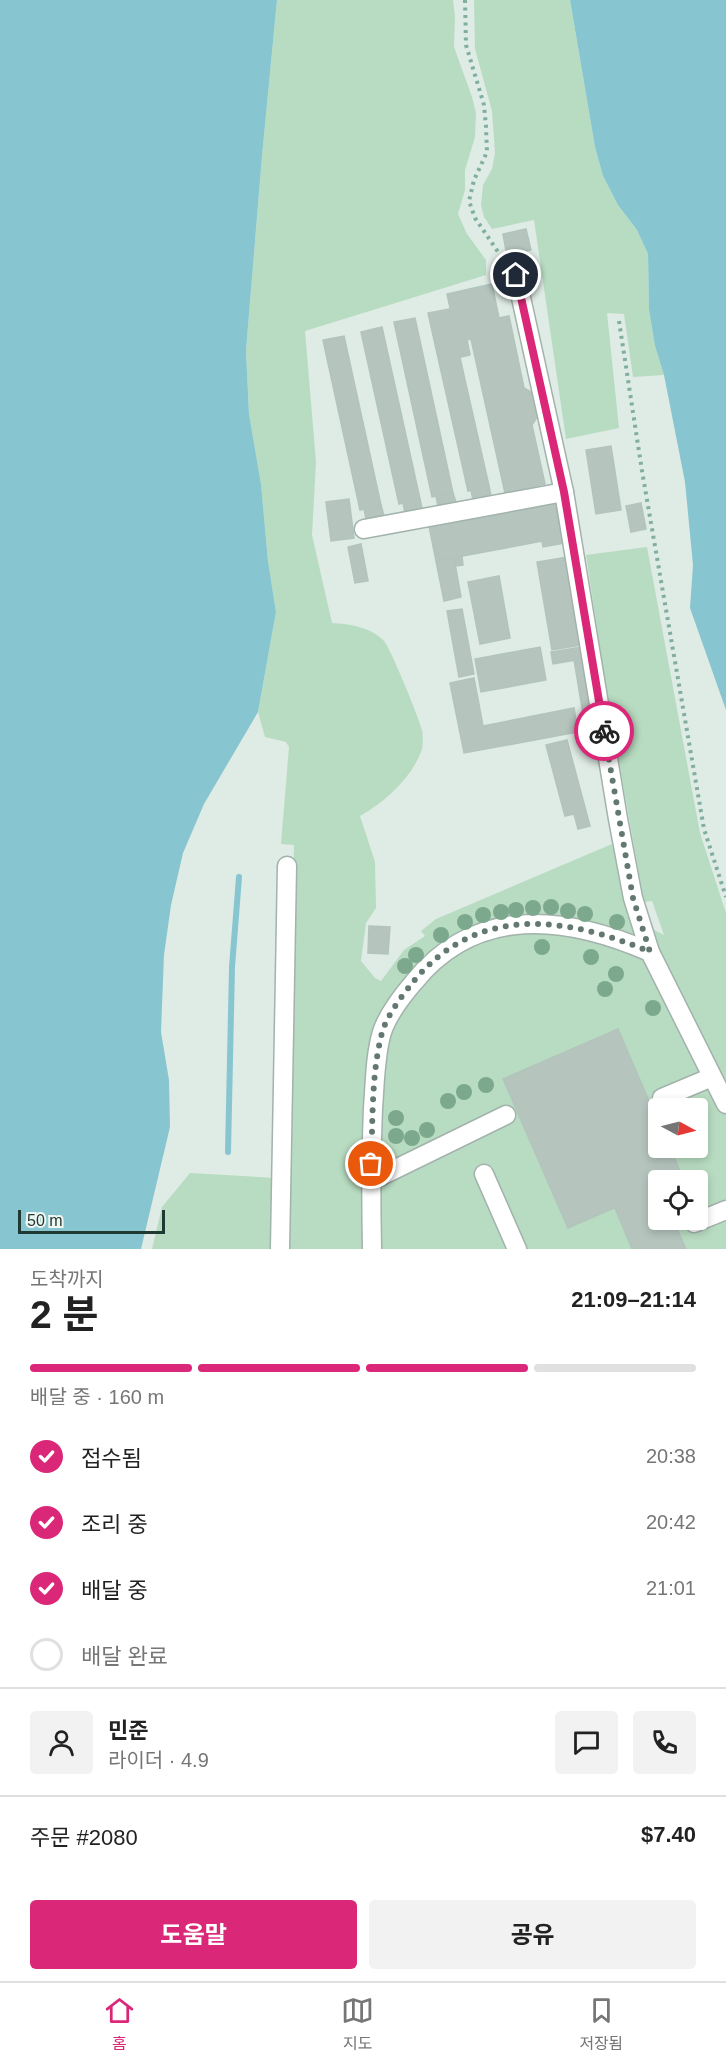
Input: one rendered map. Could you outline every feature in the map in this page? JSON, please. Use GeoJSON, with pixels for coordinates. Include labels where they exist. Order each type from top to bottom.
{"type":"FeatureCollection","features":[{"type":"Feature","properties":{"kind":"street"},"geometry":{"type":"LineString","coordinates":[[516,275],[564,492],[633,898],[650,952],[726,1104]]}},
{"type":"Feature","properties":{"kind":"street"},"geometry":{"type":"LineString","coordinates":[[364,529],[564,492]]}},
{"type":"Feature","properties":{"kind":"street"},"geometry":{"type":"LineString","coordinates":[[280,1249],[287,867]]}},
{"type":"Feature","properties":{"kind":"street"},"geometry":{"type":"LineString","coordinates":[[372,1249],[371,1181],[375,1080],[382,1031],[402,998],[426,967],[450,947],[488,931],[521,923],[566,925],[615,938],[650,952]]}},
{"type":"Feature","properties":{"kind":"street"},"geometry":{"type":"LineString","coordinates":[[662,1098],[712,1077]]}},
{"type":"Feature","properties":{"kind":"street"},"geometry":{"type":"LineString","coordinates":[[371,1181],[506,1115]]}},
{"type":"Feature","properties":{"kind":"street"},"geometry":{"type":"LineString","coordinates":[[484,1174],[517,1249]]}},
{"type":"Feature","properties":{"kind":"street"},"geometry":{"type":"LineString","coordinates":[[708,1217],[726,1210]]}},
{"type":"Feature","properties":{"kind":"path"},"geometry":{"type":"LineString","coordinates":[[465,0],[466,45],[484,105],[487,152],[474,180],[469,201],[475,218],[494,248],[516,275]]}},
{"type":"Feature","properties":{"kind":"path"},"geometry":{"type":"LineString","coordinates":[[619,321],[642,471],[704,829],[726,897]]}},
{"type":"Feature","properties":{"kind":"green space"},"geometry":{"type":"Polygon","coordinates":[[[277,0],[453,0],[454,47],[476,113],[475,137],[465,170],[465,190],[458,214],[467,234],[486,260],[486,275],[305,331],[316,462],[312,535],[332,623],[367,629],[384,641],[404,684],[423,734],[422,749],[412,770],[388,796],[360,816],[375,862],[376,908],[366,923],[361,961],[375,978],[381,981],[404,950],[425,936],[421,931],[436,919],[612,844],[627,916],[664,935],[652,901],[644,902],[608,701],[586,555],[647,547],[700,833],[726,913],[726,1249],[289,1249],[294,845],[281,844],[289,747],[286,742],[265,737],[258,712],[276,612],[268,561],[261,484],[249,414],[246,351],[277,0]]]}},
{"type":"Feature","properties":{"kind":"green space"},"geometry":{"type":"Polygon","coordinates":[[[474,0],[570,0],[595,147],[603,176],[618,205],[637,230],[648,254],[649,310],[655,346],[664,375],[633,377],[624,314],[607,313],[619,428],[566,439],[534,220],[492,229],[484,217],[481,205],[483,185],[492,169],[495,153],[492,111],[475,49],[474,0]]]}},
{"type":"Feature","properties":{"kind":"green space"},"geometry":{"type":"Polygon","coordinates":[[[190,1173],[277,1178],[276,1249],[152,1249],[162,1207],[190,1173]]]}},
{"type":"Feature","properties":{"kind":"water"},"geometry":{"type":"Polygon","coordinates":[[[0,0],[277,0],[246,351],[249,414],[261,484],[268,561],[276,612],[258,712],[204,804],[183,853],[171,905],[164,955],[161,1032],[169,1080],[170,1127],[141,1249],[0,1249],[0,0]]]}},
{"type":"Feature","properties":{"kind":"water"},"geometry":{"type":"Polygon","coordinates":[[[570,0],[726,0],[726,710],[690,608],[693,565],[685,482],[649,310],[648,254],[637,230],[618,205],[603,176],[595,147],[570,0]]]}},
{"type":"Feature","properties":{"kind":"building"},"geometry":{"type":"Polygon","coordinates":[[[526,229],[531,250],[507,256],[503,234],[526,229]]]}},
{"type":"Feature","properties":{"kind":"building"},"geometry":{"type":"Polygon","coordinates":[[[492,284],[499,318],[509,316],[524,388],[538,399],[539,414],[532,425],[545,484],[505,493],[471,339],[467,340],[470,355],[461,357],[447,294],[492,284]]]}},
{"type":"Feature","properties":{"kind":"building"},"geometry":{"type":"Polygon","coordinates":[[[449,309],[489,486],[468,491],[428,313],[449,309]]]}},
{"type":"Feature","properties":{"kind":"building"},"geometry":{"type":"Polygon","coordinates":[[[415,318],[453,493],[432,497],[394,322],[415,318]]]}},
{"type":"Feature","properties":{"kind":"building"},"geometry":{"type":"Polygon","coordinates":[[[382,327],[420,499],[399,504],[361,332],[382,327]]]}},
{"type":"Feature","properties":{"kind":"building"},"geometry":{"type":"Polygon","coordinates":[[[344,336],[381,505],[360,510],[323,340],[344,336]]]}},
{"type":"Feature","properties":{"kind":"building"},"geometry":{"type":"Polygon","coordinates":[[[611,446],[621,510],[596,514],[586,450],[611,446]]]}},
{"type":"Feature","properties":{"kind":"building"},"geometry":{"type":"Polygon","coordinates":[[[489,486],[491,496],[473,500],[471,490],[489,486]]]}},
{"type":"Feature","properties":{"kind":"building"},"geometry":{"type":"Polygon","coordinates":[[[453,493],[456,502],[438,506],[436,496],[453,493]]]}},
{"type":"Feature","properties":{"kind":"building"},"geometry":{"type":"Polygon","coordinates":[[[349,499],[354,538],[331,541],[326,502],[349,499]]]}},
{"type":"Feature","properties":{"kind":"building"},"geometry":{"type":"Polygon","coordinates":[[[420,499],[422,509],[405,513],[403,503],[420,499]]]}},
{"type":"Feature","properties":{"kind":"building"},"geometry":{"type":"Polygon","coordinates":[[[557,502],[564,537],[436,561],[429,526],[557,502]]]}},
{"type":"Feature","properties":{"kind":"building"},"geometry":{"type":"Polygon","coordinates":[[[641,503],[646,529],[631,532],[626,506],[641,503]]]}},
{"type":"Feature","properties":{"kind":"building"},"geometry":{"type":"Polygon","coordinates":[[[381,505],[384,516],[366,519],[364,509],[381,505]]]}},
{"type":"Feature","properties":{"kind":"building"},"geometry":{"type":"Polygon","coordinates":[[[564,537],[565,543],[543,547],[542,541],[564,537]]]}},
{"type":"Feature","properties":{"kind":"building"},"geometry":{"type":"Polygon","coordinates":[[[361,544],[368,581],[355,583],[348,547],[361,544]]]}},
{"type":"Feature","properties":{"kind":"building"},"geometry":{"type":"Polygon","coordinates":[[[462,556],[463,565],[455,566],[454,558],[462,556]]]}},
{"type":"Feature","properties":{"kind":"building"},"geometry":{"type":"Polygon","coordinates":[[[567,557],[582,645],[552,650],[537,562],[567,557]]]}},
{"type":"Feature","properties":{"kind":"building"},"geometry":{"type":"Polygon","coordinates":[[[454,558],[461,597],[444,601],[436,561],[454,558]]]}},
{"type":"Feature","properties":{"kind":"building"},"geometry":{"type":"Polygon","coordinates":[[[499,576],[510,638],[480,644],[468,582],[499,576]]]}},
{"type":"Feature","properties":{"kind":"building"},"geometry":{"type":"Polygon","coordinates":[[[462,609],[474,674],[459,677],[447,611],[462,609]]]}},
{"type":"Feature","properties":{"kind":"building"},"geometry":{"type":"Polygon","coordinates":[[[587,646],[589,658],[553,664],[551,652],[587,646]]]}},
{"type":"Feature","properties":{"kind":"building"},"geometry":{"type":"Polygon","coordinates":[[[540,647],[546,680],[481,692],[475,659],[540,647]]]}},
{"type":"Feature","properties":{"kind":"building"},"geometry":{"type":"Polygon","coordinates":[[[589,658],[601,730],[586,732],[574,660],[589,658]]]}},
{"type":"Feature","properties":{"kind":"building"},"geometry":{"type":"Polygon","coordinates":[[[474,678],[483,726],[574,708],[578,732],[464,753],[450,683],[474,678]]]}},
{"type":"Feature","properties":{"kind":"building"},"geometry":{"type":"Polygon","coordinates":[[[567,740],[590,826],[578,829],[574,814],[565,816],[546,745],[567,740]]]}},
{"type":"Feature","properties":{"kind":"building"},"geometry":{"type":"Polygon","coordinates":[[[369,926],[390,927],[388,954],[368,953],[369,926]]]}},
{"type":"Feature","properties":{"kind":"building"},"geometry":{"type":"Polygon","coordinates":[[[618,1029],[648,1099],[648,1158],[674,1158],[680,1170],[648,1170],[648,1193],[568,1228],[503,1079],[618,1029]]]}},
{"type":"Feature","properties":{"kind":"building"},"geometry":{"type":"Polygon","coordinates":[[[648,1193],[648,1230],[677,1230],[686,1249],[632,1249],[615,1208],[648,1193]]]}},
{"type":"Feature","properties":{"kind":"waterway"},"geometry":{"type":"LineString","coordinates":[[228,1152],[232,967],[239,877]]}},
{"type":"Feature","properties":{"kind":"way so far"},"geometry":{"type":"LineString","coordinates":[[371,1164],[375,1080],[382,1031],[407,990],[426,967],[450,947],[488,931],[521,923],[566,925],[615,938],[650,952],[633,898],[604,731]]}},
{"type":"Feature","properties":{"kind":"route"},"geometry":{"type":"LineString","coordinates":[[516,275],[564,492],[604,731]]}}]}
